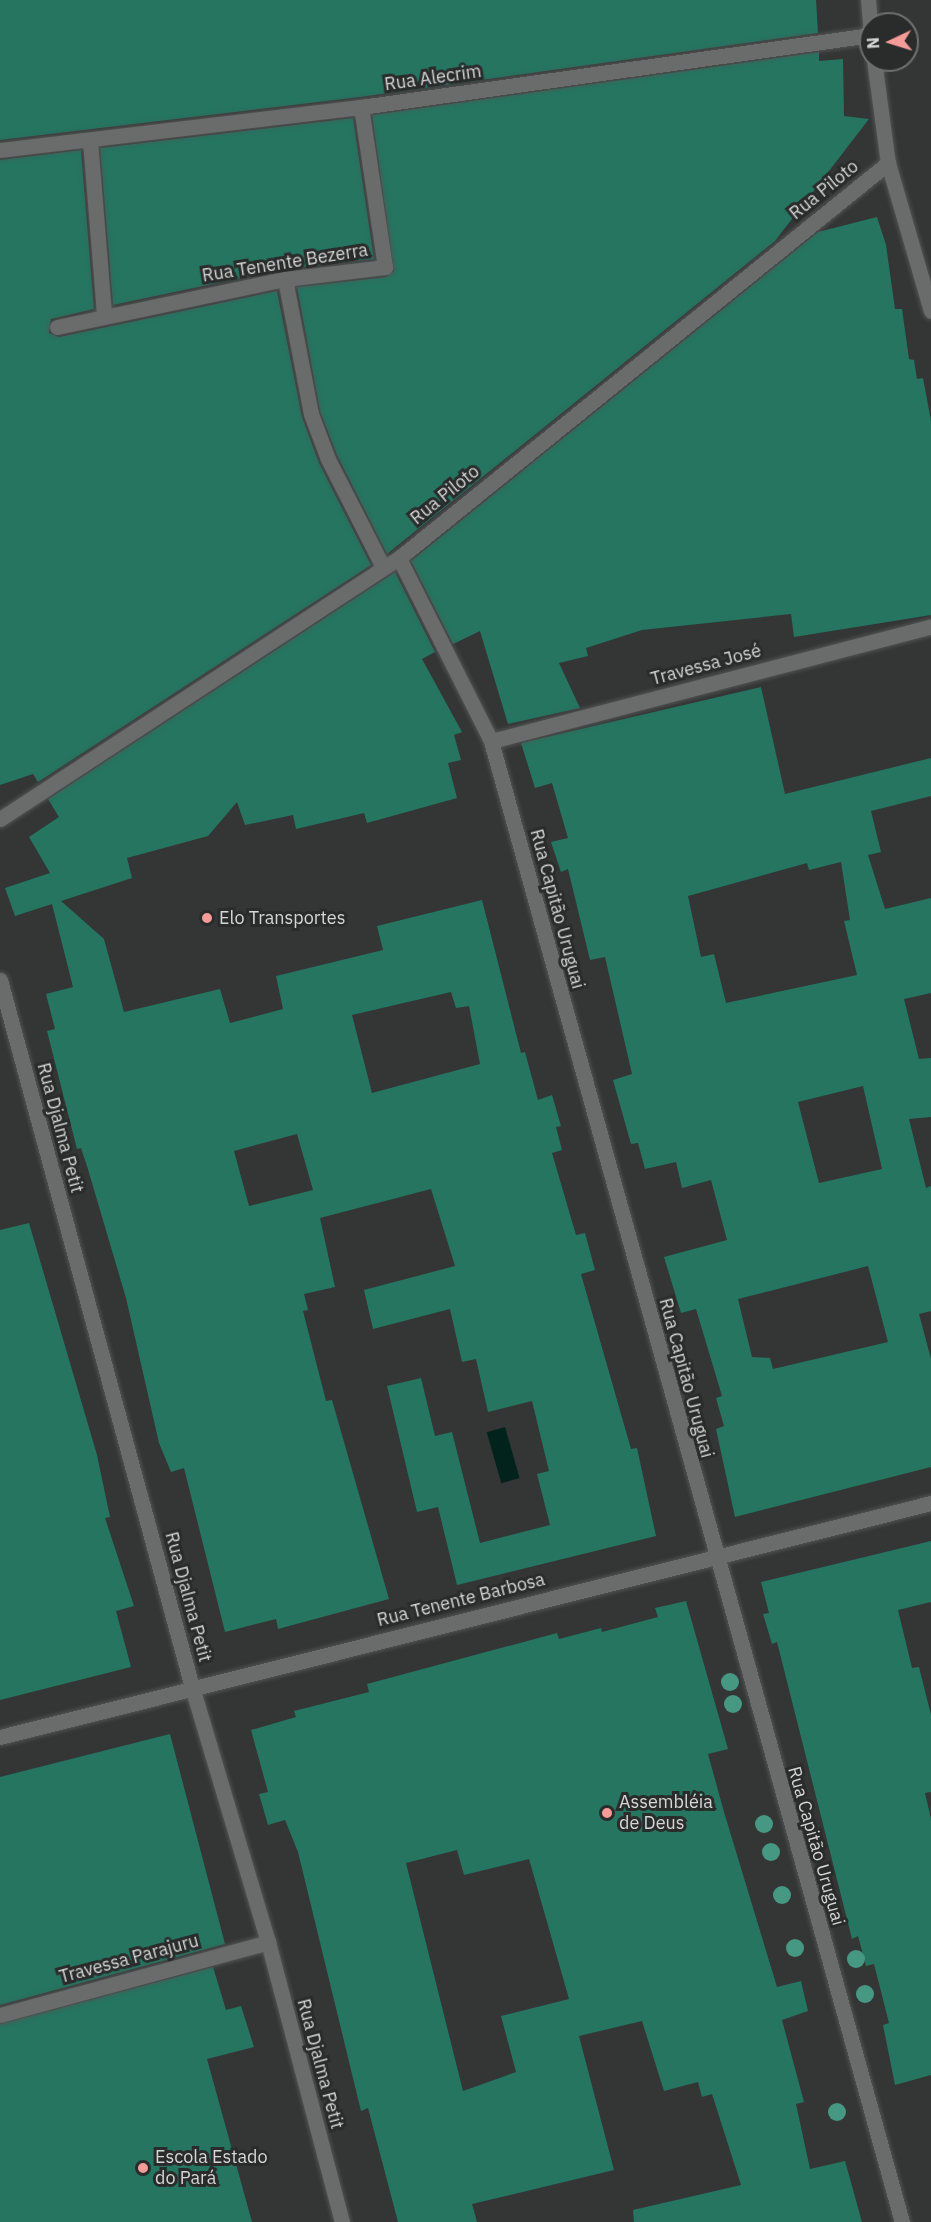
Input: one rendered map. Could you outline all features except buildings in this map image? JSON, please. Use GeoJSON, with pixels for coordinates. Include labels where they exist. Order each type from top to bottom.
{"type":"FeatureCollection","features":[{"type":"Feature","properties":{"kind":"street","name":"Rua Alecrim"},"geometry":{"type":"LineString","coordinates":[[0,150],[361,107],[859,39]]}},
{"type":"Feature","properties":{"kind":"street"},"geometry":{"type":"LineString","coordinates":[[876,72],[888,163],[931,311]]}},
{"type":"Feature","properties":{"kind":"street","name":"Rua Tenente Bezerra"},"geometry":{"type":"LineString","coordinates":[[57,327],[104,314],[285,279],[385,267],[361,107]]}},
{"type":"Feature","properties":{"kind":"street"},"geometry":{"type":"LineString","coordinates":[[90,140],[104,314]]}},
{"type":"Feature","properties":{"kind":"street","name":"Rua Piloto"},"geometry":{"type":"LineString","coordinates":[[0,819],[399,558],[888,163]]}},
{"type":"Feature","properties":{"kind":"street"},"geometry":{"type":"LineString","coordinates":[[285,279],[311,414],[328,459],[383,567]]}},
{"type":"Feature","properties":{"kind":"street","name":"Rua Capitão Uruguai"},"geometry":{"type":"LineString","coordinates":[[399,558],[491,741],[715,1558],[902,2222]]}},
{"type":"Feature","properties":{"kind":"street","name":"Travessa José"},"geometry":{"type":"LineString","coordinates":[[491,741],[931,626]]}},
{"type":"Feature","properties":{"kind":"street","name":"Rua Djalma Petit"},"geometry":{"type":"LineString","coordinates":[[0,980],[192,1687],[268,1942],[342,2222]]}},
{"type":"Feature","properties":{"kind":"street","name":"Rua Tenente Barbosa"},"geometry":{"type":"LineString","coordinates":[[0,1737],[931,1503]]}},
{"type":"Feature","properties":{"kind":"street","name":"Travessa Parajuru"},"geometry":{"type":"LineString","coordinates":[[0,2015],[268,1942]]}},
{"type":"Feature","properties":{"kind":"shaded area"},"geometry":{"type":"Polygon","coordinates":[[[505,1427],[520,1478],[501,1483],[487,1432],[505,1427]]]}},
{"type":"Feature","properties":{"kind":"place","name":"Elo Transportes"},"geometry":{"type":"Point","coordinates":[207,918]}},
{"type":"Feature","properties":{"kind":"place","name":"Assembléia de Deus"},"geometry":{"type":"Point","coordinates":[607,1813]}},
{"type":"Feature","properties":{"kind":"place","name":"Escola Estado do Pará"},"geometry":{"type":"Point","coordinates":[143,2168]}}]}
